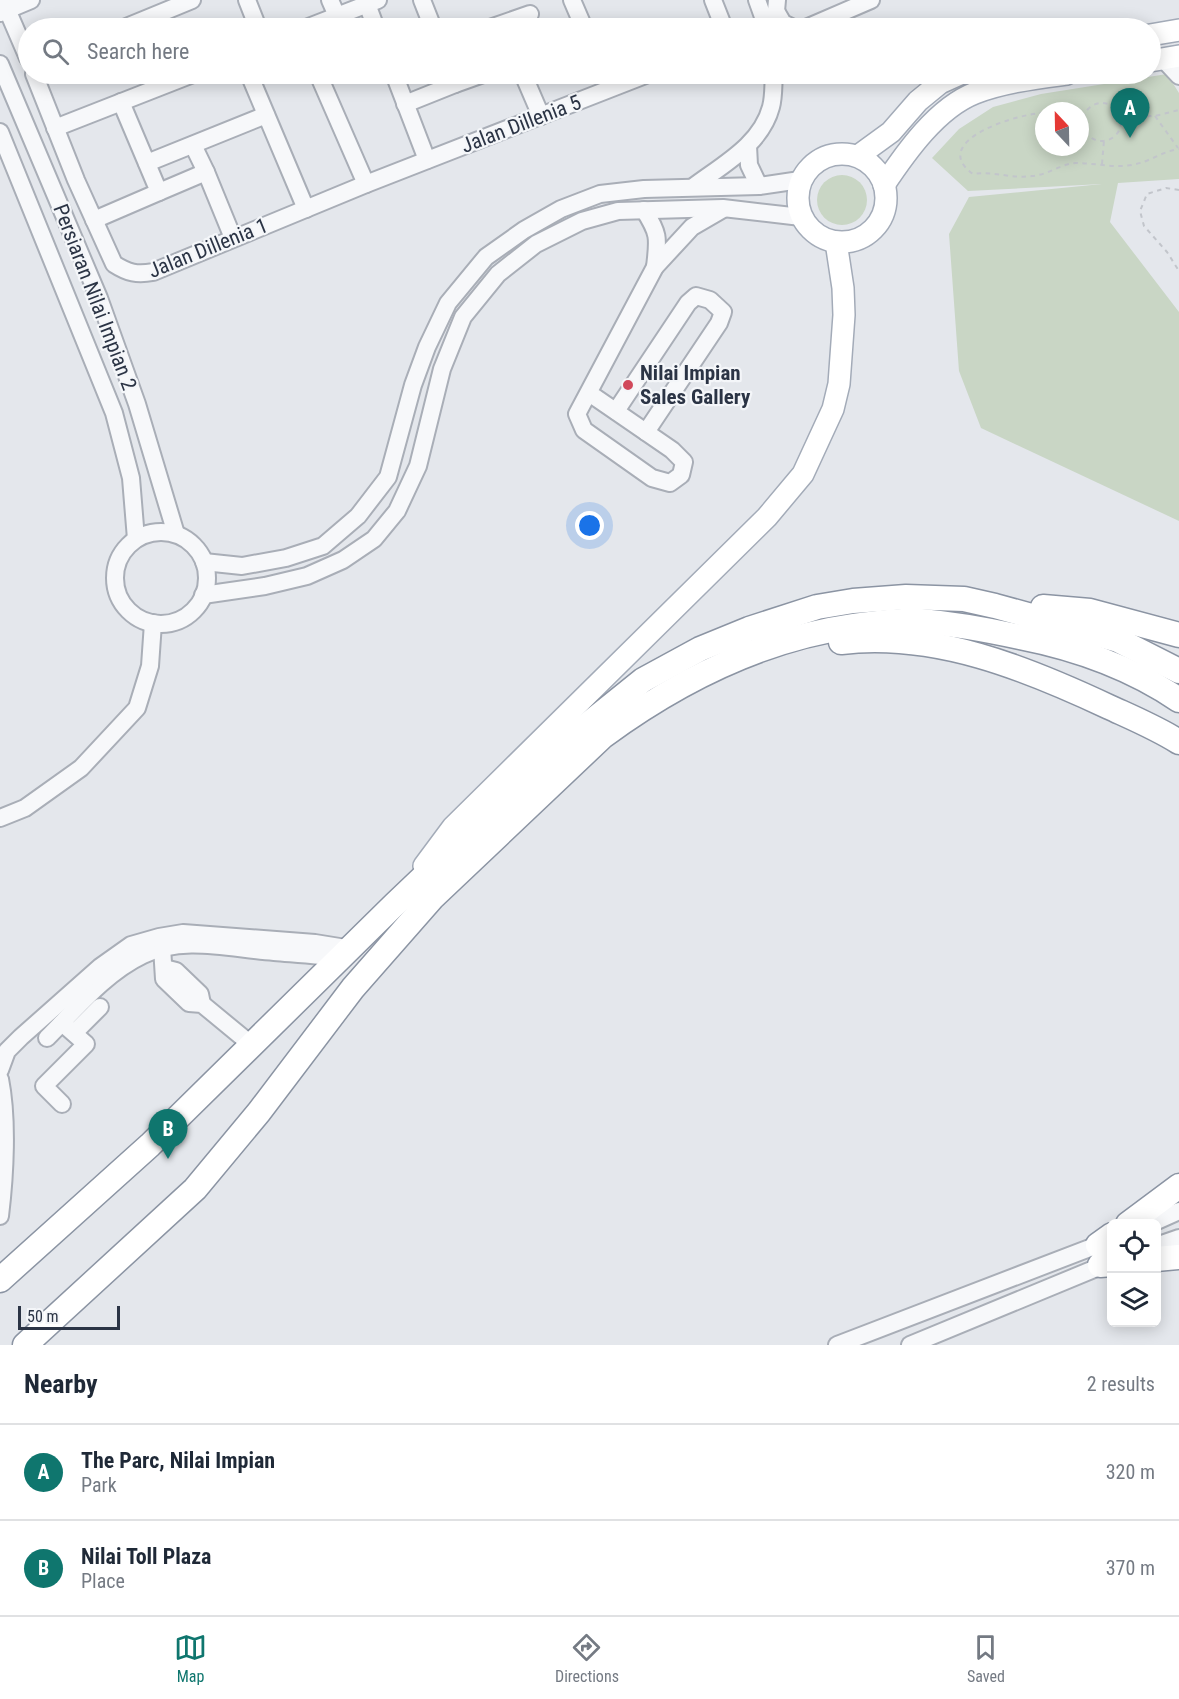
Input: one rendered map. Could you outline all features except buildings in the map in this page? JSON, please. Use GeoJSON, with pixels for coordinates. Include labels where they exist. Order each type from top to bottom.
{"type":"FeatureCollection","features":[{"type":"Feature","properties":{"kind":"highway"},"geometry":{"type":"LineString","coordinates":[[0,1280],[150,1146],[347,954],[395,904],[561,746],[643,680],[700,650],[817,607],[853,601],[929,598],[964,600],[995,606],[1118,640],[1179,671]]}},
{"type":"Feature","properties":{"kind":"highway"},"geometry":{"type":"LineString","coordinates":[[995,606],[1090,611],[1179,635]]}},
{"type":"Feature","properties":{"kind":"highway"},"geometry":{"type":"LineString","coordinates":[[25,1345],[195,1189],[260,1112],[353,988],[432,898],[603,736],[641,709],[709,670],[790,639],[827,630],[879,622],[920,621],[984,629],[1048,642],[1115,665],[1179,700]]}},
{"type":"Feature","properties":{"kind":"highway"},"geometry":{"type":"LineString","coordinates":[[790,639],[819,645],[867,639],[915,643],[972,653],[1028,672],[1085,696],[1179,742]]}},
{"type":"Feature","properties":{"kind":"highway"},"geometry":{"type":"LineString","coordinates":[[1135,1219],[1179,1186]]}},
{"type":"Feature","properties":{"kind":"highway"},"geometry":{"type":"LineString","coordinates":[[1161,1259],[1179,1257]]}},
{"type":"Feature","properties":{"kind":"main road"},"geometry":{"type":"LineString","coordinates":[[1161,33],[1179,30]]}},
{"type":"Feature","properties":{"kind":"main road"},"geometry":{"type":"LineString","coordinates":[[858,156],[891,132],[918,101],[939,84]]}},
{"type":"Feature","properties":{"kind":"main road"},"geometry":{"type":"LineString","coordinates":[[884,185],[904,154],[926,129],[955,104],[974,93],[1011,84]]}},
{"type":"Feature","properties":{"kind":"main road"},"geometry":{"type":"LineString","coordinates":[[845,153],[858,156],[870,163],[879,173],[884,185],[885,209],[872,230],[855,240],[836,242],[815,234],[801,217],[797,205],[797,192],[801,180],[818,160],[831,154],[845,153]]}},
{"type":"Feature","properties":{"kind":"main road"},"geometry":{"type":"LineString","coordinates":[[395,904],[453,827],[767,517],[803,474],[833,409],[839,384],[844,315],[843,288],[836,242]]}},
{"type":"Feature","properties":{"kind":"street"},"geometry":{"type":"LineString","coordinates":[[18,38],[3,8],[31,0]]}},
{"type":"Feature","properties":{"kind":"street"},"geometry":{"type":"LineString","coordinates":[[148,18],[192,0]]}},
{"type":"Feature","properties":{"kind":"street"},"geometry":{"type":"LineString","coordinates":[[247,0],[254,18]]}},
{"type":"Feature","properties":{"kind":"street"},"geometry":{"type":"LineString","coordinates":[[330,0],[337,16]]}},
{"type":"Feature","properties":{"kind":"street"},"geometry":{"type":"LineString","coordinates":[[422,0],[429,18]]}},
{"type":"Feature","properties":{"kind":"street"},"geometry":{"type":"LineString","coordinates":[[572,0],[580,18]]}},
{"type":"Feature","properties":{"kind":"street"},"geometry":{"type":"LineString","coordinates":[[713,0],[720,18]]}},
{"type":"Feature","properties":{"kind":"street"},"geometry":{"type":"LineString","coordinates":[[757,0],[763,18]]}},
{"type":"Feature","properties":{"kind":"street"},"geometry":{"type":"LineString","coordinates":[[829,18],[871,0]]}},
{"type":"Feature","properties":{"kind":"street"},"geometry":{"type":"LineString","coordinates":[[332,18],[372,2],[374,18]]}},
{"type":"Feature","properties":{"kind":"street"},"geometry":{"type":"LineString","coordinates":[[520,18],[530,14]]}},
{"type":"Feature","properties":{"kind":"street"},"geometry":{"type":"LineString","coordinates":[[1164,59],[1179,76]]}},
{"type":"Feature","properties":{"kind":"street","name":"Persiaran Nilai Impian 2"},"geometry":{"type":"LineString","coordinates":[[2,75],[99,298],[137,404],[176,534]]}},
{"type":"Feature","properties":{"kind":"street","name":"Jalan Dillenia 1"},"geometry":{"type":"LineString","coordinates":[[38,84],[114,264],[126,272],[139,275],[153,272],[428,160]]}},
{"type":"Feature","properties":{"kind":"street"},"geometry":{"type":"LineString","coordinates":[[56,128],[167,84]]}},
{"type":"Feature","properties":{"kind":"street"},"geometry":{"type":"LineString","coordinates":[[253,84],[306,208]]}},
{"type":"Feature","properties":{"kind":"street"},"geometry":{"type":"LineString","coordinates":[[322,84],[366,184]]}},
{"type":"Feature","properties":{"kind":"street"},"geometry":{"type":"LineString","coordinates":[[398,84],[428,160]]}},
{"type":"Feature","properties":{"kind":"street"},"geometry":{"type":"LineString","coordinates":[[405,104],[443,84]]}},
{"type":"Feature","properties":{"kind":"street"},"geometry":{"type":"LineString","coordinates":[[527,84],[541,116]]}},
{"type":"Feature","properties":{"kind":"street"},"geometry":{"type":"LineString","coordinates":[[607,84],[609,89]]}},
{"type":"Feature","properties":{"kind":"street","name":"Jalan Dillenia 5"},"geometry":{"type":"LineString","coordinates":[[428,160],[622,84]]}},
{"type":"Feature","properties":{"kind":"street"},"geometry":{"type":"LineString","coordinates":[[693,187],[748,146],[762,127],[771,107],[773,84]]}},
{"type":"Feature","properties":{"kind":"street"},"geometry":{"type":"LineString","coordinates":[[121,102],[159,192]]}},
{"type":"Feature","properties":{"kind":"street"},"geometry":{"type":"LineString","coordinates":[[147,163],[266,114]]}},
{"type":"Feature","properties":{"kind":"street","name":"Persiaran Nilai Impian 2"},"geometry":{"type":"LineString","coordinates":[[0,132],[114,413],[131,478],[136,539]]}},
{"type":"Feature","properties":{"kind":"street"},"geometry":{"type":"LineString","coordinates":[[193,146],[233,238]]}},
{"type":"Feature","properties":{"kind":"street"},"geometry":{"type":"LineString","coordinates":[[748,146],[749,165],[759,186]]}},
{"type":"Feature","properties":{"kind":"street"},"geometry":{"type":"LineString","coordinates":[[94,220],[206,172]]}},
{"type":"Feature","properties":{"kind":"street"},"geometry":{"type":"LineString","coordinates":[[204,562],[242,566],[286,558],[323,546],[358,516],[388,477],[413,385],[427,347],[448,303],[486,257],[524,230],[561,209],[600,194],[644,189],[759,186],[801,180]]}},
{"type":"Feature","properties":{"kind":"street"},"geometry":{"type":"LineString","coordinates":[[203,595],[265,586],[307,576],[343,560],[374,539],[397,511],[418,466],[442,369],[463,317],[498,274],[536,244],[582,221],[618,212],[723,208],[801,217]]}},
{"type":"Feature","properties":{"kind":"street"},"geometry":{"type":"LineString","coordinates":[[589,393],[672,450],[684,462],[681,475],[670,483],[652,478],[584,430],[577,414],[655,267],[692,227],[723,208]]}},
{"type":"Feature","properties":{"kind":"street"},"geometry":{"type":"LineString","coordinates":[[644,210],[656,229],[658,242],[655,267]]}},
{"type":"Feature","properties":{"kind":"street"},"geometry":{"type":"LineString","coordinates":[[616,411],[688,303],[696,296],[710,300],[723,312],[719,323],[646,432]]}},
{"type":"Feature","properties":{"kind":"street"},"geometry":{"type":"LineString","coordinates":[[114,413],[137,404]]}},
{"type":"Feature","properties":{"kind":"street"},"geometry":{"type":"LineString","coordinates":[[155,532],[176,534],[198,550],[204,562],[206,584],[203,595],[195,608],[183,618],[168,623],[153,623],[129,611],[120,600],[115,573],[118,560],[136,539],[155,532]]}},
{"type":"Feature","properties":{"kind":"street"},"geometry":{"type":"LineString","coordinates":[[0,818],[25,808],[81,768],[137,708],[150,666],[153,623]]}},
{"type":"Feature","properties":{"kind":"street"},"geometry":{"type":"LineString","coordinates":[[0,1070],[7,1052],[21,1036],[100,967],[131,945],[183,933],[315,943],[347,954]]}},
{"type":"Feature","properties":{"kind":"street"},"geometry":{"type":"LineString","coordinates":[[68,1028],[112,974],[143,955],[167,945],[347,954]]}},
{"type":"Feature","properties":{"kind":"street"},"geometry":{"type":"LineString","coordinates":[[162,948],[164,979],[189,1004],[202,1004],[253,1046]]}},
{"type":"Feature","properties":{"kind":"street"},"geometry":{"type":"LineString","coordinates":[[47,1038],[68,1028],[100,1007]]}},
{"type":"Feature","properties":{"kind":"street"},"geometry":{"type":"LineString","coordinates":[[62,1104],[44,1086],[86,1044],[68,1028]]}},
{"type":"Feature","properties":{"kind":"street"},"geometry":{"type":"LineString","coordinates":[[0,1078],[4,1103],[0,1216]]}},
{"type":"Feature","properties":{"kind":"street"},"geometry":{"type":"LineString","coordinates":[[1161,1219],[1179,1211]]}},
{"type":"Feature","properties":{"kind":"street"},"geometry":{"type":"LineString","coordinates":[[1161,1244],[1179,1238]]}},
{"type":"Feature","properties":{"kind":"street"},"geometry":{"type":"LineString","coordinates":[[837,1345],[1107,1252]]}},
{"type":"Feature","properties":{"kind":"street"},"geometry":{"type":"LineString","coordinates":[[910,1345],[1107,1252]]}},
{"type":"Feature","properties":{"kind":"path"},"geometry":{"type":"LineString","coordinates":[[1089,108],[1104,103],[1114,107],[1120,117],[1119,129],[1110,139],[1104,140],[1089,135]]}},
{"type":"Feature","properties":{"kind":"path"},"geometry":{"type":"LineString","coordinates":[[1120,117],[1155,116],[1179,110]]}},
{"type":"Feature","properties":{"kind":"path"},"geometry":{"type":"LineString","coordinates":[[1035,114],[1012,118],[970,139],[960,150],[961,163],[973,174],[1028,177],[1075,163],[1102,166],[1133,165],[1179,149],[1155,116]]}},
{"type":"Feature","properties":{"kind":"path"},"geometry":{"type":"LineString","coordinates":[[1102,166],[1104,140]]}},
{"type":"Feature","properties":{"kind":"path"},"geometry":{"type":"LineString","coordinates":[[1179,190],[1166,188],[1147,194],[1140,211],[1144,226],[1167,252],[1179,271]]}},
{"type":"Feature","properties":{"kind":"green space"},"geometry":{"type":"Polygon","coordinates":[[[1167,74],[1179,93],[1179,179],[1118,183],[1110,222],[1179,312],[1179,521],[981,428],[959,371],[949,234],[969,197],[1102,184],[968,191],[932,158],[959,129],[993,107],[1041,94],[1104,84],[1161,84],[1161,75],[1167,74]]]}},
{"type":"Feature","properties":{"kind":"green space"},"geometry":{"type":"Polygon","coordinates":[[[842,175],[860,182],[867,200],[860,218],[842,225],[824,218],[817,200],[824,182],[842,175]]]}},
{"type":"Feature","properties":{"kind":"place","name":"The Parc, Nilai Impian"},"geometry":{"type":"Point","coordinates":[1130,138]}},
{"type":"Feature","properties":{"kind":"place","name":"Nilai Impian Sales Gallery"},"geometry":{"type":"Point","coordinates":[628,385]}},
{"type":"Feature","properties":{"kind":"place","name":"Nilai Toll Plaza"},"geometry":{"type":"Point","coordinates":[168,1159]}}]}
